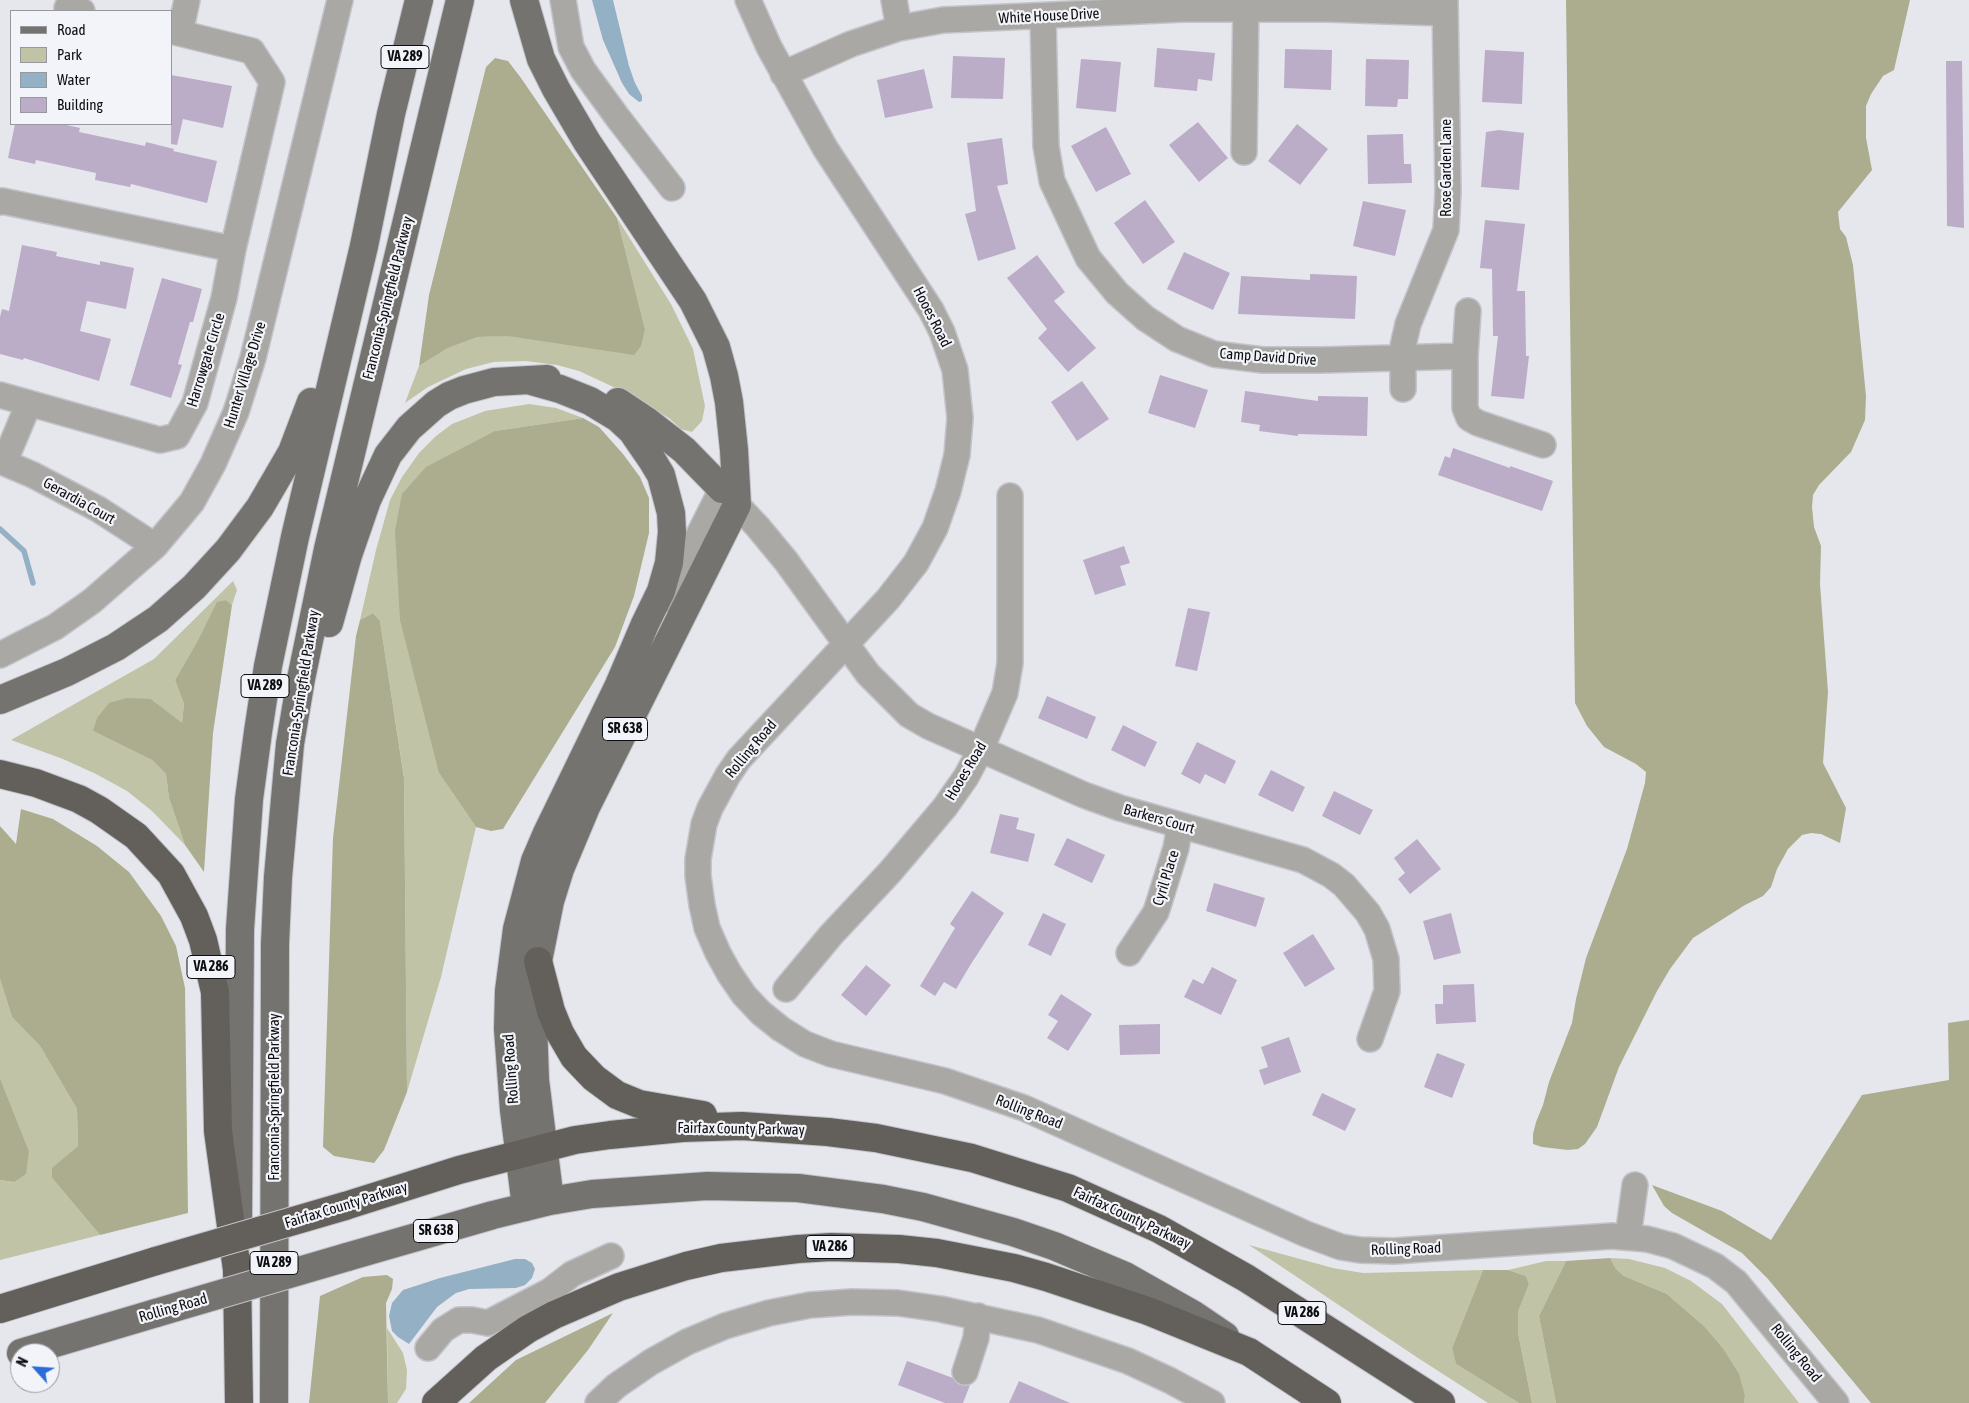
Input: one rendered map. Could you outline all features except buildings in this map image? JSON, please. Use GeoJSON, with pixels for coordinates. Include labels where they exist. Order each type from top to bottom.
{"type":"FeatureCollection","features":[{"type":"Feature","properties":{"kind":"highway","name":"VA 286"},"geometry":{"type":"LineString","coordinates":[[0,774],[58,790],[99,810],[118,822],[154,854],[171,874],[194,916],[203,940],[215,992],[218,1131],[238,1270],[238,1403]]}},
{"type":"Feature","properties":{"kind":"highway"},"geometry":{"type":"LineString","coordinates":[[538,961],[555,1022],[566,1045],[584,1067],[606,1087],[628,1100],[650,1107],[778,1127]]}},
{"type":"Feature","properties":{"kind":"highway","name":"Fairfax County Parkway"},"geometry":{"type":"LineString","coordinates":[[0,1309],[346,1206],[459,1170],[531,1151],[592,1138],[650,1130],[715,1126],[778,1127],[838,1133],[926,1147],[972,1158],[1068,1188],[1159,1229],[1203,1252],[1298,1310],[1441,1403]]}},
{"type":"Feature","properties":{"kind":"highway","name":"VA 286"},"geometry":{"type":"LineString","coordinates":[[436,1403],[502,1346],[554,1315],[618,1287],[722,1258],[832,1247],[899,1249],[937,1253],[1014,1268],[1114,1299],[1249,1352],[1327,1403]]}},
{"type":"Feature","properties":{"kind":"main road","name":"VA 289"},"geometry":{"type":"LineString","coordinates":[[238,1270],[240,929],[249,799],[258,732],[280,603],[364,246],[391,114],[419,0]]}},
{"type":"Feature","properties":{"kind":"main road","name":"Franconia-Springfield Parkway"},"geometry":{"type":"LineString","coordinates":[[274,1403],[274,944],[278,867],[290,744],[312,622],[328,548],[460,0]]}},
{"type":"Feature","properties":{"kind":"main road"},"geometry":{"type":"LineString","coordinates":[[524,0],[541,59],[574,122],[693,301],[716,347],[729,402],[734,450],[729,497]]}},
{"type":"Feature","properties":{"kind":"main road"},"geometry":{"type":"LineString","coordinates":[[0,700],[94,659],[137,634],[194,587],[228,550],[260,507],[288,459],[307,415],[350,242],[391,114]]}},
{"type":"Feature","properties":{"kind":"main road"},"geometry":{"type":"LineString","coordinates":[[274,944],[294,848],[303,764],[318,671],[348,555],[360,517],[377,476],[388,455],[409,428],[436,404],[464,390],[494,382],[560,379],[577,383],[612,399],[648,422],[678,445],[729,497]]}},
{"type":"Feature","properties":{"kind":"main road"},"geometry":{"type":"LineString","coordinates":[[528,380],[576,394],[618,418],[632,431],[652,460],[661,475],[667,494],[671,512],[672,532],[669,563],[661,591],[619,685]]}},
{"type":"Feature","properties":{"kind":"main road","name":"Rolling Road"},"geometry":{"type":"LineString","coordinates":[[538,1204],[531,1151],[534,994],[538,961],[550,901],[572,838],[729,497]]}},
{"type":"Feature","properties":{"kind":"main road","name":"Rolling Road"},"geometry":{"type":"LineString","coordinates":[[531,1151],[514,1110],[508,1029],[509,991],[518,928],[533,870],[547,833],[619,685]]}},
{"type":"Feature","properties":{"kind":"main road","name":"Rolling Road"},"geometry":{"type":"LineString","coordinates":[[55,1343],[347,1257],[538,1204],[592,1194],[707,1186],[798,1188],[874,1197],[915,1205],[1012,1232],[1088,1259],[1162,1296],[1249,1352]]}},
{"type":"Feature","properties":{"kind":"street"},"geometry":{"type":"LineString","coordinates":[[71,0],[67,8],[77,10]]}},
{"type":"Feature","properties":{"kind":"street"},"geometry":{"type":"LineString","coordinates":[[176,32],[187,0]]}},
{"type":"Feature","properties":{"kind":"street","name":"Hunter Village Drive"},"geometry":{"type":"LineString","coordinates":[[0,655],[55,627],[92,601],[155,546],[192,502],[213,464],[236,412],[253,358],[340,0]]}},
{"type":"Feature","properties":{"kind":"street"},"geometry":{"type":"LineString","coordinates":[[563,0],[571,47],[592,84],[672,188]]}},
{"type":"Feature","properties":{"kind":"street","name":"Hooes Road"},"geometry":{"type":"LineString","coordinates":[[748,0],[783,74],[825,148],[931,310],[950,352],[959,393],[960,418],[957,455],[948,491],[935,528],[905,579],[846,644]]}},
{"type":"Feature","properties":{"kind":"street"},"geometry":{"type":"LineString","coordinates":[[894,0],[909,27]]}},
{"type":"Feature","properties":{"kind":"street"},"geometry":{"type":"LineString","coordinates":[[909,27],[911,0]]}},
{"type":"Feature","properties":{"kind":"street"},"geometry":{"type":"LineString","coordinates":[[1244,152],[1246,5]]}},
{"type":"Feature","properties":{"kind":"street","name":"White House Drive"},"geometry":{"type":"LineString","coordinates":[[783,74],[851,44],[909,27],[943,20],[1043,17],[1246,5],[1444,6]]}},
{"type":"Feature","properties":{"kind":"street","name":"Rose Garden Lane"},"geometry":{"type":"LineString","coordinates":[[1404,389],[1403,346],[1408,324],[1446,230],[1448,192],[1444,6]]}},
{"type":"Feature","properties":{"kind":"street","name":"Camp David Drive"},"geometry":{"type":"LineString","coordinates":[[1043,17],[1046,146],[1052,181],[1088,258],[1117,293],[1145,318],[1177,338],[1214,354],[1263,360],[1464,356]]}},
{"type":"Feature","properties":{"kind":"street","name":"Harrowgate Circle"},"geometry":{"type":"LineString","coordinates":[[0,395],[160,440],[177,436],[195,403],[224,298],[233,249],[272,82],[252,51],[176,32]]}},
{"type":"Feature","properties":{"kind":"street"},"geometry":{"type":"LineString","coordinates":[[541,59],[571,47]]}},
{"type":"Feature","properties":{"kind":"street"},"geometry":{"type":"LineString","coordinates":[[0,202],[2,200],[233,249]]}},
{"type":"Feature","properties":{"kind":"street"},"geometry":{"type":"LineString","coordinates":[[1468,311],[1464,356],[1465,408],[1469,418],[1478,424],[1543,445]]}},
{"type":"Feature","properties":{"kind":"street"},"geometry":{"type":"LineString","coordinates":[[2,462],[29,403]]}},
{"type":"Feature","properties":{"kind":"street","name":"Gerardia Court"},"geometry":{"type":"LineString","coordinates":[[2,462],[98,509],[155,546]]}},
{"type":"Feature","properties":{"kind":"street","name":"Hooes Road"},"geometry":{"type":"LineString","coordinates":[[786,989],[831,935],[890,872],[945,807],[966,777],[981,749],[1004,693],[1010,663],[1010,496]]}},
{"type":"Feature","properties":{"kind":"street"},"geometry":{"type":"LineString","coordinates":[[729,497],[786,561],[846,644]]}},
{"type":"Feature","properties":{"kind":"street","name":"Rolling Road"},"geometry":{"type":"LineString","coordinates":[[619,685],[729,497]]}},
{"type":"Feature","properties":{"kind":"street","name":"Rolling Road"},"geometry":{"type":"LineString","coordinates":[[846,644],[739,758],[718,792],[704,824],[700,842],[698,876],[707,928],[729,973],[744,995],[781,1030],[805,1044],[831,1054],[945,1081],[1024,1108],[1306,1234],[1341,1247],[1360,1250],[1394,1251],[1612,1236],[1648,1239],[1679,1248],[1715,1266],[1736,1282],[1836,1403]]}},
{"type":"Feature","properties":{"kind":"street","name":"Barkers Court"},"geometry":{"type":"LineString","coordinates":[[846,644],[868,674],[909,715],[928,726],[1084,795],[1303,860],[1331,875],[1357,898],[1368,913],[1377,929],[1383,947],[1387,971],[1387,991],[1370,1039]]}},
{"type":"Feature","properties":{"kind":"street","name":"Cyril Place"},"geometry":{"type":"LineString","coordinates":[[1129,953],[1156,912],[1176,848],[1180,825]]}},
{"type":"Feature","properties":{"kind":"street"},"geometry":{"type":"LineString","coordinates":[[1628,1237],[1635,1185]]}},
{"type":"Feature","properties":{"kind":"street"},"geometry":{"type":"LineString","coordinates":[[428,1348],[443,1330],[459,1320],[488,1323],[550,1290],[572,1274],[611,1256]]}},
{"type":"Feature","properties":{"kind":"street"},"geometry":{"type":"LineString","coordinates":[[598,1403],[616,1386],[651,1362],[687,1342],[725,1326],[769,1313],[810,1306],[852,1302],[898,1304],[940,1309],[1038,1330],[1093,1348],[1169,1380],[1212,1403]]}},
{"type":"Feature","properties":{"kind":"street"},"geometry":{"type":"LineString","coordinates":[[965,1372],[976,1338],[978,1316]]}},
{"type":"Feature","properties":{"kind":"street"},"geometry":{"type":"LineString","coordinates":[[488,1323],[502,1346]]}},
{"type":"Feature","properties":{"kind":"green space"},"geometry":{"type":"Polygon","coordinates":[[[1566,0],[1910,0],[1894,70],[1883,76],[1871,94],[1866,106],[1866,138],[1872,170],[1838,212],[1840,229],[1846,237],[1853,265],[1866,396],[1865,420],[1851,452],[1819,485],[1813,495],[1812,507],[1814,527],[1821,546],[1820,584],[1828,692],[1823,763],[1846,808],[1840,843],[1821,834],[1811,833],[1802,835],[1788,849],[1777,869],[1771,887],[1763,896],[1745,905],[1693,938],[1670,969],[1657,991],[1619,1067],[1597,1127],[1585,1144],[1578,1149],[1568,1150],[1533,1144],[1533,1134],[1549,1082],[1572,1023],[1586,958],[1627,849],[1645,783],[1646,772],[1636,764],[1604,747],[1587,726],[1575,703],[1566,0]]]}},
{"type":"Feature","properties":{"kind":"green space"},"geometry":{"type":"Polygon","coordinates":[[[495,58],[508,61],[521,78],[617,218],[645,329],[641,346],[634,355],[508,336],[478,337],[448,348],[419,366],[429,295],[486,67],[495,58]]]}},
{"type":"Feature","properties":{"kind":"green space"},"geometry":{"type":"Polygon","coordinates":[[[617,218],[671,304],[693,349],[705,406],[702,421],[692,432],[681,429],[669,418],[620,390],[579,371],[557,365],[526,361],[494,362],[466,369],[428,387],[405,403],[419,366],[448,348],[478,337],[645,329],[617,218]]]}},
{"type":"Feature","properties":{"kind":"green space"},"geometry":{"type":"Polygon","coordinates":[[[529,404],[556,408],[583,418],[495,431],[439,773],[476,827],[441,977],[407,1092],[404,777],[380,621],[373,613],[360,620],[390,500],[402,477],[419,453],[436,436],[452,424],[485,411],[529,404]]]}},
{"type":"Feature","properties":{"kind":"green space"},"geometry":{"type":"Polygon","coordinates":[[[583,418],[599,427],[640,477],[649,498],[649,533],[634,596],[615,647],[503,829],[491,831],[476,827],[439,773],[400,620],[395,531],[402,494],[426,467],[495,431],[583,418]]]}},
{"type":"Feature","properties":{"kind":"green space"},"geometry":{"type":"Polygon","coordinates":[[[233,581],[237,590],[232,605],[226,600],[217,603],[175,680],[184,704],[182,724],[151,699],[93,731],[152,760],[166,774],[169,798],[185,845],[152,811],[127,791],[63,759],[11,740],[154,659],[233,581]]]}},
{"type":"Feature","properties":{"kind":"green space"},"geometry":{"type":"Polygon","coordinates":[[[226,600],[232,605],[213,733],[204,872],[185,845],[169,798],[166,774],[152,760],[93,731],[97,718],[109,703],[127,698],[151,699],[182,723],[184,704],[175,680],[217,602],[226,600]]]}},
{"type":"Feature","properties":{"kind":"green space"},"geometry":{"type":"Polygon","coordinates":[[[373,613],[380,621],[404,778],[407,1092],[384,1150],[374,1163],[334,1156],[323,1147],[333,838],[356,636],[360,620],[373,613]]]}},
{"type":"Feature","properties":{"kind":"green space"},"geometry":{"type":"Polygon","coordinates":[[[21,809],[53,819],[97,846],[129,872],[161,916],[176,946],[185,988],[188,1213],[100,1235],[52,1178],[52,1168],[78,1146],[77,1109],[40,1046],[12,1017],[0,979],[0,826],[16,844],[21,809]]]}},
{"type":"Feature","properties":{"kind":"green space"},"geometry":{"type":"Polygon","coordinates":[[[0,979],[12,1017],[40,1046],[77,1109],[78,1146],[53,1168],[52,1178],[100,1235],[0,1260],[0,1180],[14,1182],[29,1151],[0,1078],[0,979]]]}},
{"type":"Feature","properties":{"kind":"green space"},"geometry":{"type":"Polygon","coordinates":[[[1969,1020],[1969,1403],[1871,1403],[1768,1279],[1742,1253],[1672,1213],[1664,1206],[1652,1185],[1722,1211],[1771,1240],[1862,1095],[1949,1080],[1948,1023],[1969,1020]]]}},
{"type":"Feature","properties":{"kind":"green space"},"geometry":{"type":"Polygon","coordinates":[[[0,1078],[29,1151],[26,1174],[14,1182],[0,1180],[0,1078]]]}},
{"type":"Feature","properties":{"kind":"green space"},"geometry":{"type":"Polygon","coordinates":[[[1249,1245],[1333,1268],[1363,1273],[1483,1270],[1452,1348],[1456,1364],[1519,1403],[1488,1403],[1249,1245]]]}},
{"type":"Feature","properties":{"kind":"green space"},"geometry":{"type":"Polygon","coordinates":[[[1610,1258],[1629,1259],[1665,1268],[1691,1281],[1722,1304],[1799,1403],[1744,1403],[1745,1396],[1722,1347],[1704,1326],[1667,1294],[1624,1276],[1616,1269],[1610,1258]]]}},
{"type":"Feature","properties":{"kind":"green space"},"geometry":{"type":"Polygon","coordinates":[[[1610,1258],[1616,1269],[1624,1276],[1667,1294],[1704,1326],[1722,1347],[1739,1374],[1745,1396],[1744,1403],[1556,1403],[1539,1316],[1566,1261],[1610,1258]]]}},
{"type":"Feature","properties":{"kind":"green space"},"geometry":{"type":"Polygon","coordinates":[[[1546,1261],[1566,1261],[1539,1316],[1556,1403],[1532,1403],[1518,1333],[1518,1312],[1529,1284],[1526,1276],[1508,1270],[1546,1261]]]}},
{"type":"Feature","properties":{"kind":"green space"},"geometry":{"type":"Polygon","coordinates":[[[1483,1270],[1508,1270],[1526,1276],[1529,1284],[1518,1312],[1518,1333],[1532,1403],[1519,1403],[1456,1364],[1452,1348],[1483,1270]]]}},
{"type":"Feature","properties":{"kind":"green space"},"geometry":{"type":"Polygon","coordinates":[[[387,1275],[393,1279],[392,1289],[386,1303],[388,1403],[309,1403],[320,1296],[363,1277],[387,1275]]]}},
{"type":"Feature","properties":{"kind":"green space"},"geometry":{"type":"Polygon","coordinates":[[[613,1313],[588,1350],[545,1403],[469,1403],[516,1360],[613,1313]]]}},
{"type":"Feature","properties":{"kind":"green space"},"geometry":{"type":"Polygon","coordinates":[[[387,1328],[403,1353],[407,1370],[406,1389],[397,1403],[388,1403],[387,1328]]]}},
{"type":"Feature","properties":{"kind":"water"},"geometry":{"type":"Polygon","coordinates":[[[592,0],[613,0],[629,66],[642,96],[642,101],[639,102],[629,94],[622,83],[603,40],[592,0]]]}},
{"type":"Feature","properties":{"kind":"water"},"geometry":{"type":"Polygon","coordinates":[[[515,1259],[525,1259],[532,1263],[535,1269],[532,1278],[525,1285],[516,1288],[469,1289],[456,1293],[437,1307],[409,1344],[392,1331],[389,1316],[392,1303],[403,1290],[440,1278],[515,1259]]]}},
{"type":"Feature","properties":{"kind":"waterway"},"geometry":{"type":"LineString","coordinates":[[0,529],[24,551],[33,583]]}}]}
